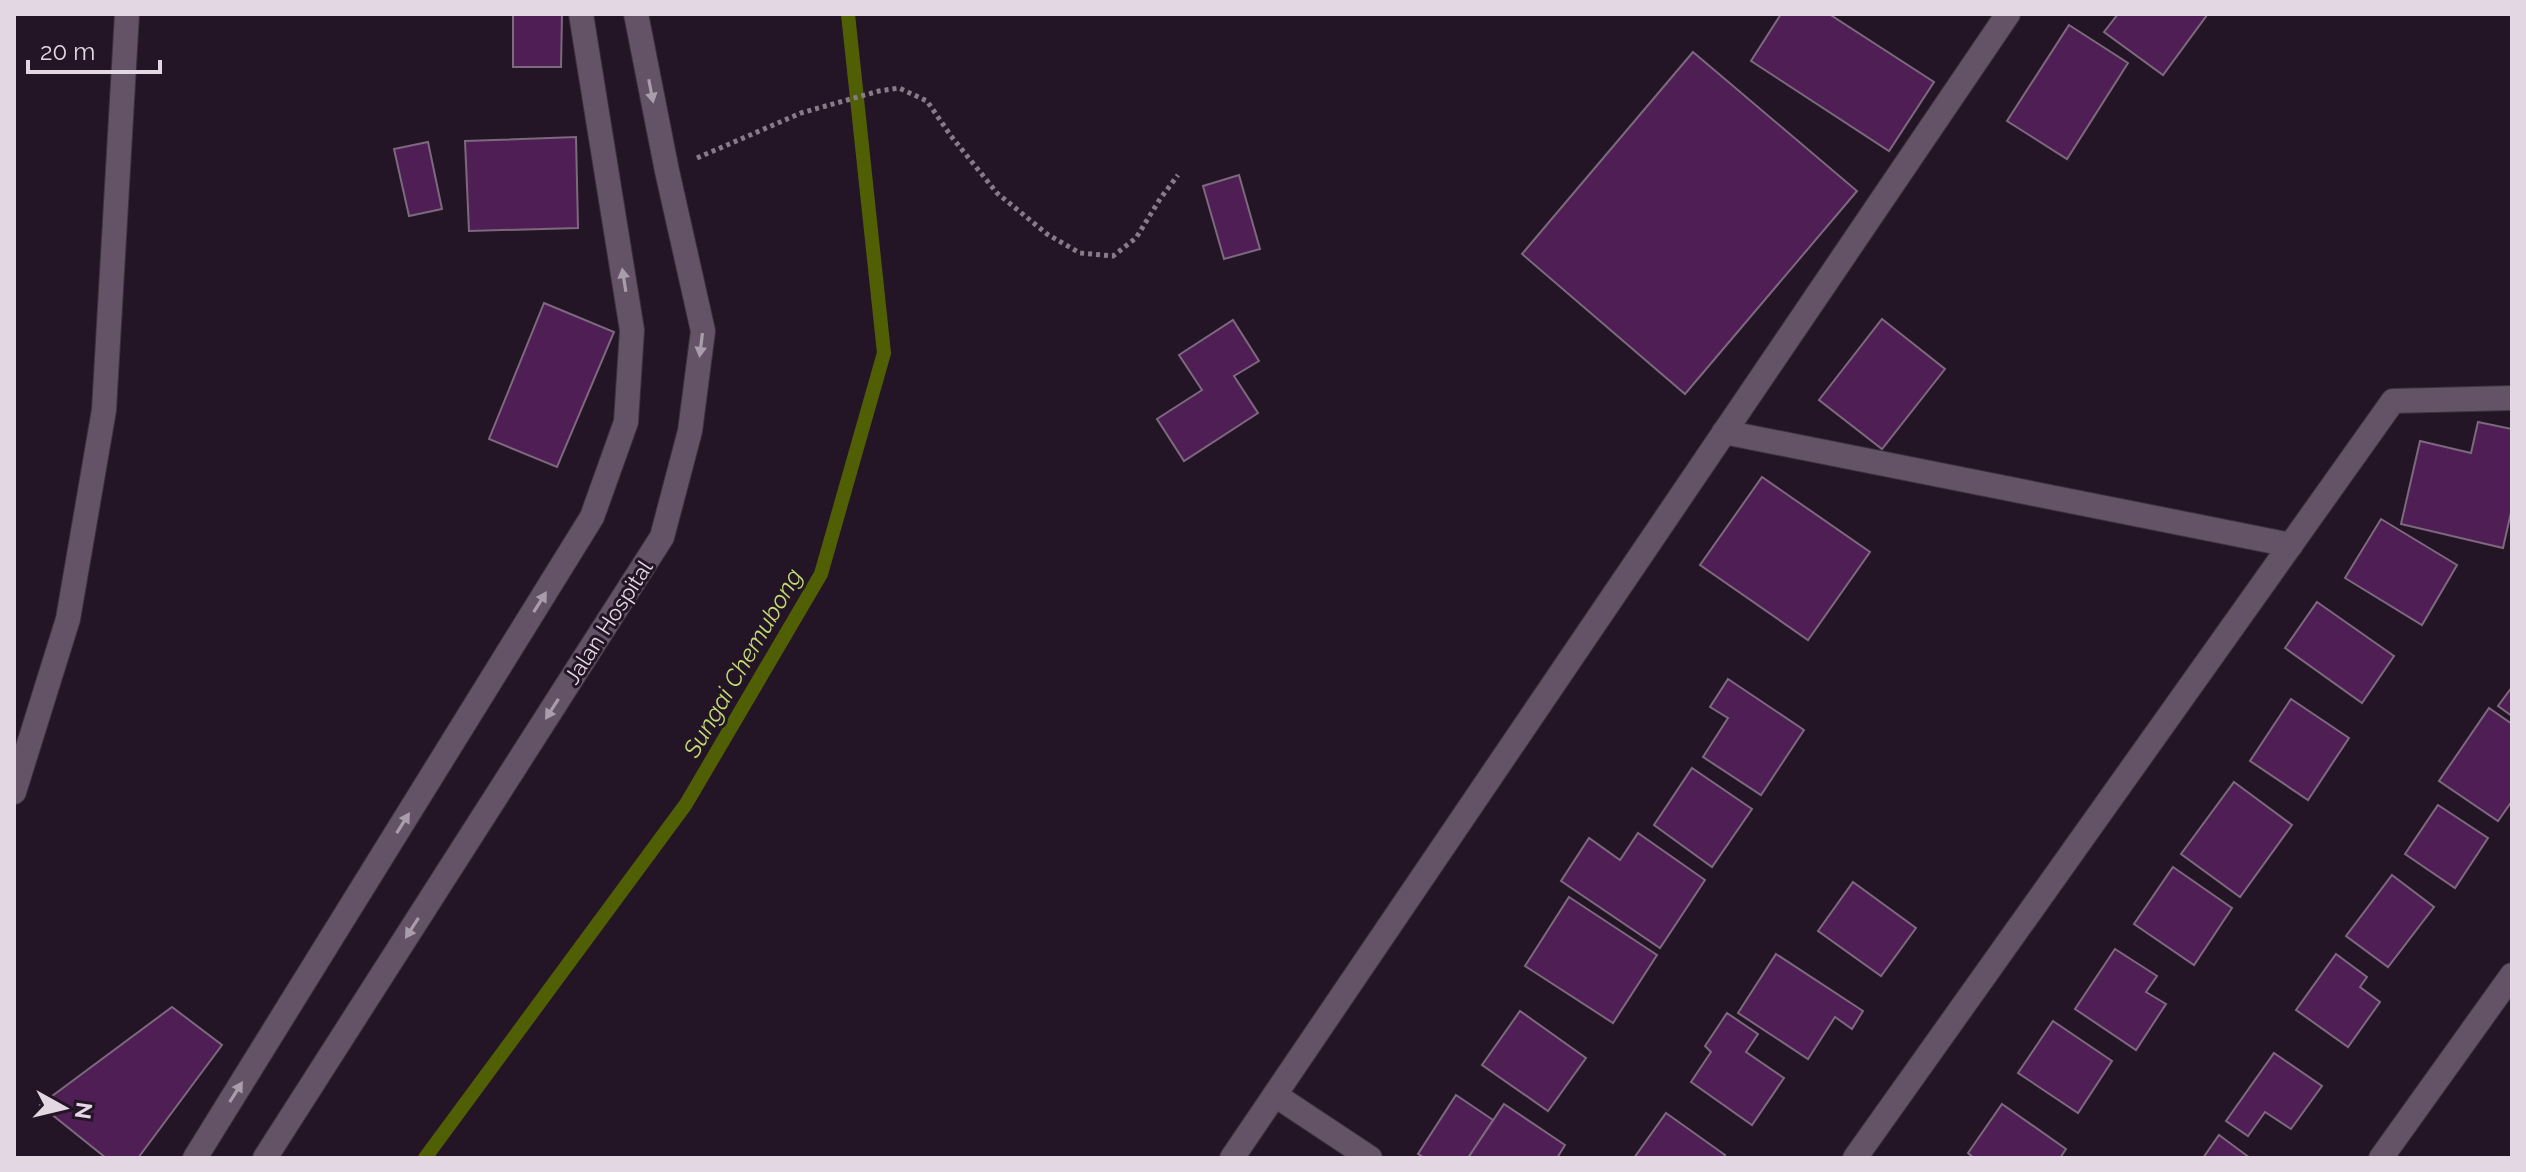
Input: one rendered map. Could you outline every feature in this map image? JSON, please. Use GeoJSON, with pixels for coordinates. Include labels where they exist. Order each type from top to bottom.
{"type":"FeatureCollection","features":[{"type":"Feature","properties":{"kind":"street"},"geometry":{"type":"LineString","coordinates":[[14,792],[68,619],[104,410],[127,14]]}},
{"type":"Feature","properties":{"kind":"street"},"geometry":{"type":"LineString","coordinates":[[195,1158],[592,517],[626,422],[632,330],[581,14]]}},
{"type":"Feature","properties":{"kind":"street","name":"Jalan Hospital"},"geometry":{"type":"LineString","coordinates":[[265,1158],[662,537],[690,431],[703,331],[636,14]]}},
{"type":"Feature","properties":{"kind":"street"},"geometry":{"type":"LineString","coordinates":[[1232,1158],[2008,14]]}},
{"type":"Feature","properties":{"kind":"street"},"geometry":{"type":"LineString","coordinates":[[1855,1158],[2393,401],[2512,398]]}},
{"type":"Feature","properties":{"kind":"street"},"geometry":{"type":"LineString","coordinates":[[1724,432],[2291,545]]}},
{"type":"Feature","properties":{"kind":"street"},"geometry":{"type":"LineString","coordinates":[[2381,1158],[2512,975]]}},
{"type":"Feature","properties":{"kind":"street"},"geometry":{"type":"LineString","coordinates":[[1275,1095],[1370,1158]]}},
{"type":"Feature","properties":{"kind":"path"},"geometry":{"type":"LineString","coordinates":[[667,171],[801,113],[899,88],[927,101],[997,193],[1047,234],[1080,253],[1113,256],[1136,238],[1178,175]]}},
{"type":"Feature","properties":{"kind":"building"},"geometry":{"type":"Polygon","coordinates":[[[513,14],[562,14],[561,67],[513,67],[513,14]]]}},
{"type":"Feature","properties":{"kind":"building"},"geometry":{"type":"Polygon","coordinates":[[[1781,14],[1829,14],[1934,82],[1889,151],[1751,61],[1781,14]]]}},
{"type":"Feature","properties":{"kind":"building"},"geometry":{"type":"Polygon","coordinates":[[[2118,14],[2207,15],[2163,75],[2104,32],[2118,14]]]}},
{"type":"Feature","properties":{"kind":"building"},"geometry":{"type":"Polygon","coordinates":[[[2069,25],[2128,63],[2067,159],[2007,121],[2069,25]]]}},
{"type":"Feature","properties":{"kind":"building"},"geometry":{"type":"Polygon","coordinates":[[[1693,52],[1857,191],[1685,394],[1522,254],[1693,52]]]}},
{"type":"Feature","properties":{"kind":"building"},"geometry":{"type":"Polygon","coordinates":[[[576,137],[578,228],[469,231],[465,141],[576,137]]]}},
{"type":"Feature","properties":{"kind":"building"},"geometry":{"type":"Polygon","coordinates":[[[428,142],[442,209],[409,216],[394,149],[428,142]]]}},
{"type":"Feature","properties":{"kind":"building"},"geometry":{"type":"Polygon","coordinates":[[[1239,175],[1260,249],[1224,259],[1203,186],[1239,175]]]}},
{"type":"Feature","properties":{"kind":"building"},"geometry":{"type":"Polygon","coordinates":[[[544,303],[614,332],[557,467],[489,439],[544,303]]]}},
{"type":"Feature","properties":{"kind":"building"},"geometry":{"type":"Polygon","coordinates":[[[1882,319],[1945,369],[1882,449],[1819,400],[1882,319]]]}},
{"type":"Feature","properties":{"kind":"building"},"geometry":{"type":"Polygon","coordinates":[[[1233,320],[1259,361],[1234,376],[1258,413],[1184,461],[1157,419],[1202,390],[1179,355],[1233,320]]]}},
{"type":"Feature","properties":{"kind":"building"},"geometry":{"type":"Polygon","coordinates":[[[2478,422],[2512,429],[2512,508],[2503,548],[2401,524],[2420,441],[2471,453],[2478,422]]]}},
{"type":"Feature","properties":{"kind":"building"},"geometry":{"type":"Polygon","coordinates":[[[1762,477],[1870,552],[1808,640],[1700,565],[1762,477]]]}},
{"type":"Feature","properties":{"kind":"building"},"geometry":{"type":"Polygon","coordinates":[[[2381,519],[2457,565],[2422,625],[2345,578],[2381,519]]]}},
{"type":"Feature","properties":{"kind":"building"},"geometry":{"type":"Polygon","coordinates":[[[2317,602],[2394,656],[2362,703],[2285,648],[2317,602]]]}},
{"type":"Feature","properties":{"kind":"building"},"geometry":{"type":"Polygon","coordinates":[[[1728,679],[1804,730],[1761,795],[1703,757],[1728,718],[1710,707],[1728,679]]]}},
{"type":"Feature","properties":{"kind":"building"},"geometry":{"type":"Polygon","coordinates":[[[2512,687],[2512,716],[2498,706],[2512,687]]]}},
{"type":"Feature","properties":{"kind":"building"},"geometry":{"type":"Polygon","coordinates":[[[2291,699],[2349,738],[2308,800],[2250,761],[2291,699]]]}},
{"type":"Feature","properties":{"kind":"building"},"geometry":{"type":"Polygon","coordinates":[[[2489,708],[2512,724],[2512,801],[2498,821],[2439,781],[2489,708]]]}},
{"type":"Feature","properties":{"kind":"building"},"geometry":{"type":"Polygon","coordinates":[[[1692,768],[1752,809],[1712,867],[1654,825],[1692,768]]]}},
{"type":"Feature","properties":{"kind":"building"},"geometry":{"type":"Polygon","coordinates":[[[2234,782],[2292,825],[2240,897],[2181,854],[2234,782]]]}},
{"type":"Feature","properties":{"kind":"building"},"geometry":{"type":"Polygon","coordinates":[[[2438,805],[2488,838],[2455,888],[2405,854],[2438,805]]]}},
{"type":"Feature","properties":{"kind":"building"},"geometry":{"type":"Polygon","coordinates":[[[1638,833],[1705,880],[1660,948],[1561,881],[1589,838],[1620,860],[1638,833]]]}},
{"type":"Feature","properties":{"kind":"building"},"geometry":{"type":"Polygon","coordinates":[[[2173,867],[2232,908],[2194,965],[2134,924],[2173,867]]]}},
{"type":"Feature","properties":{"kind":"building"},"geometry":{"type":"Polygon","coordinates":[[[2392,875],[2434,907],[2388,967],[2346,936],[2392,875]]]}},
{"type":"Feature","properties":{"kind":"building"},"geometry":{"type":"Polygon","coordinates":[[[1853,882],[1916,928],[1881,976],[1818,931],[1853,882]]]}},
{"type":"Feature","properties":{"kind":"building"},"geometry":{"type":"Polygon","coordinates":[[[1569,897],[1657,955],[1613,1023],[1525,966],[1569,897]]]}},
{"type":"Feature","properties":{"kind":"building"},"geometry":{"type":"Polygon","coordinates":[[[2115,949],[2157,976],[2146,992],[2166,1004],[2136,1050],[2075,1009],[2115,949]]]}},
{"type":"Feature","properties":{"kind":"building"},"geometry":{"type":"Polygon","coordinates":[[[1776,954],[1863,1011],[1852,1029],[1835,1017],[1808,1059],[1738,1013],[1776,954]]]}},
{"type":"Feature","properties":{"kind":"building"},"geometry":{"type":"Polygon","coordinates":[[[2336,954],[2367,977],[2360,987],[2380,1002],[2348,1047],[2296,1010],[2336,954]]]}},
{"type":"Feature","properties":{"kind":"building"},"geometry":{"type":"Polygon","coordinates":[[[172,1007],[222,1045],[138,1158],[106,1158],[40,1105],[172,1007]]]}},
{"type":"Feature","properties":{"kind":"building"},"geometry":{"type":"Polygon","coordinates":[[[1520,1011],[1586,1058],[1548,1111],[1482,1065],[1520,1011]]]}},
{"type":"Feature","properties":{"kind":"building"},"geometry":{"type":"Polygon","coordinates":[[[1727,1013],[1758,1034],[1746,1052],[1784,1078],[1752,1125],[1691,1082],[1711,1052],[1705,1046],[1727,1013]]]}},
{"type":"Feature","properties":{"kind":"building"},"geometry":{"type":"Polygon","coordinates":[[[2053,1021],[2112,1061],[2078,1113],[2018,1073],[2053,1021]]]}},
{"type":"Feature","properties":{"kind":"building"},"geometry":{"type":"Polygon","coordinates":[[[2274,1053],[2322,1086],[2291,1129],[2265,1112],[2248,1136],[2226,1121],[2274,1053]]]}},
{"type":"Feature","properties":{"kind":"building"},"geometry":{"type":"Polygon","coordinates":[[[1456,1095],[1493,1120],[1468,1158],[1425,1158],[1418,1154],[1456,1095]]]}},
{"type":"Feature","properties":{"kind":"building"},"geometry":{"type":"Polygon","coordinates":[[[1504,1104],[1565,1145],[1557,1158],[1468,1158],[1504,1104]]]}},
{"type":"Feature","properties":{"kind":"building"},"geometry":{"type":"Polygon","coordinates":[[[2002,1104],[2066,1149],[2060,1158],[1974,1158],[1968,1153],[2002,1104]]]}},
{"type":"Feature","properties":{"kind":"building"},"geometry":{"type":"Polygon","coordinates":[[[1666,1113],[1725,1155],[1723,1158],[1634,1158],[1666,1113]]]}},
{"type":"Feature","properties":{"kind":"building"},"geometry":{"type":"Polygon","coordinates":[[[2219,1135],[2250,1158],[2203,1158],[2219,1135]]]}},
{"type":"Feature","properties":{"kind":"waterway","name":"Sungai Chemubong"},"geometry":{"type":"LineString","coordinates":[[425,1158],[686,804],[821,574],[884,353],[848,14]]}}]}
